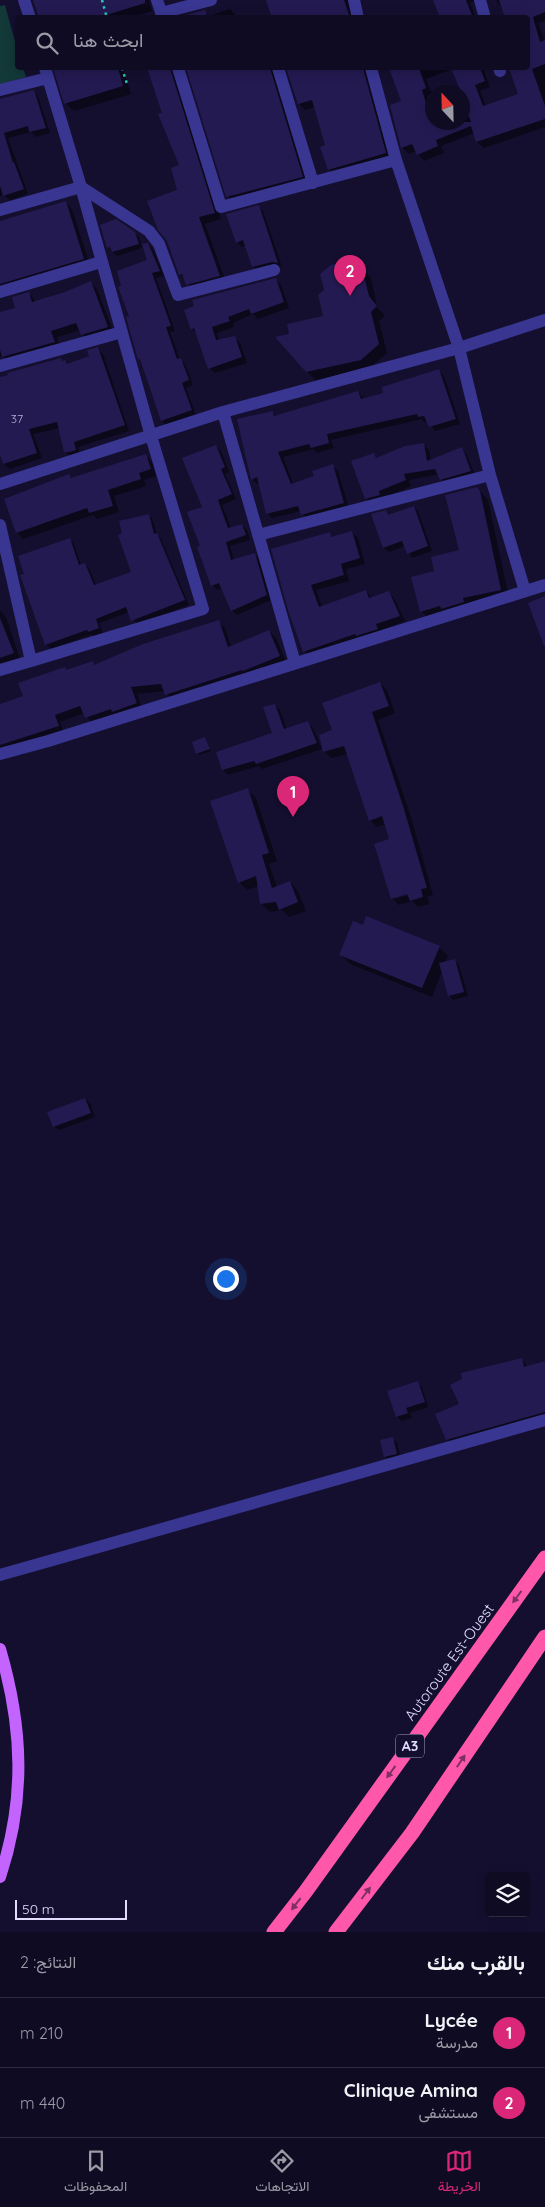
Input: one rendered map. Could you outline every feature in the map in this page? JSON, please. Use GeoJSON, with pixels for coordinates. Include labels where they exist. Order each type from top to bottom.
{"type":"FeatureCollection","features":[{"type":"Feature","properties":{"kind":"highway","name":"Autoroute Est-Ouest"},"geometry":{"type":"LineString","coordinates":[[274,1932],[306,1891],[545,1558]]}},
{"type":"Feature","properties":{"kind":"highway"},"geometry":{"type":"LineString","coordinates":[[336,1932],[412,1834],[545,1637]]}},
{"type":"Feature","properties":{"kind":"main road"},"geometry":{"type":"LineString","coordinates":[[0,1649],[5,1686],[18,1736],[18,1791],[10,1846],[0,1877]]}},
{"type":"Feature","properties":{"kind":"street"},"geometry":{"type":"LineString","coordinates":[[24,0],[29,15]]}},
{"type":"Feature","properties":{"kind":"street"},"geometry":{"type":"LineString","coordinates":[[157,0],[162,15]]}},
{"type":"Feature","properties":{"kind":"street"},"geometry":{"type":"LineString","coordinates":[[165,15],[210,0]]}},
{"type":"Feature","properties":{"kind":"street"},"geometry":{"type":"LineString","coordinates":[[354,0],[357,15]]}},
{"type":"Feature","properties":{"kind":"street"},"geometry":{"type":"LineString","coordinates":[[480,0],[484,15]]}},
{"type":"Feature","properties":{"kind":"street"},"geometry":{"type":"LineString","coordinates":[[179,70],[221,207],[396,160]]}},
{"type":"Feature","properties":{"kind":"street"},"geometry":{"type":"LineString","coordinates":[[279,70],[313,182]]}},
{"type":"Feature","properties":{"kind":"street"},"geometry":{"type":"LineString","coordinates":[[372,70],[396,160],[459,348],[490,476],[525,591]]}},
{"type":"Feature","properties":{"kind":"street"},"geometry":{"type":"LineString","coordinates":[[0,90],[46,73],[81,186],[151,436],[203,609],[0,670]]}},
{"type":"Feature","properties":{"kind":"street"},"geometry":{"type":"LineString","coordinates":[[0,210],[81,186],[149,231],[159,244],[178,295],[274,270]]}},
{"type":"Feature","properties":{"kind":"street"},"geometry":{"type":"LineString","coordinates":[[0,292],[101,262]]}},
{"type":"Feature","properties":{"kind":"street"},"geometry":{"type":"LineString","coordinates":[[0,484],[223,412],[459,348],[545,320]]}},
{"type":"Feature","properties":{"kind":"street"},"geometry":{"type":"LineString","coordinates":[[0,366],[122,332]]}},
{"type":"Feature","properties":{"kind":"street"},"geometry":{"type":"LineString","coordinates":[[223,412],[295,663]]}},
{"type":"Feature","properties":{"kind":"street"},"geometry":{"type":"LineString","coordinates":[[258,535],[490,476]]}},
{"type":"Feature","properties":{"kind":"street"},"geometry":{"type":"LineString","coordinates":[[0,524],[30,661]]}},
{"type":"Feature","properties":{"kind":"street"},"geometry":{"type":"LineString","coordinates":[[0,754],[48,741],[545,585]]}},
{"type":"Feature","properties":{"kind":"street"},"geometry":{"type":"LineString","coordinates":[[0,1575],[545,1420]]}},
{"type":"Feature","properties":{"kind":"path"},"geometry":{"type":"LineString","coordinates":[[102,0],[106,15]]}},
{"type":"Feature","properties":{"kind":"path"},"geometry":{"type":"LineString","coordinates":[[123,70],[127,84]]}},
{"type":"Feature","properties":{"kind":"green space"},"geometry":{"type":"Polygon","coordinates":[[[5,5],[15,42],[15,70],[24,70],[26,77],[0,84],[0,6],[5,5]]]}},
{"type":"Feature","properties":{"kind":"building"},"geometry":{"type":"Polygon","coordinates":[[[33,0],[145,0],[145,3],[107,15],[38,15],[33,0]]]}},
{"type":"Feature","properties":{"kind":"building"},"geometry":{"type":"Polygon","coordinates":[[[266,0],[344,0],[349,15],[271,15],[266,0]]]}},
{"type":"Feature","properties":{"kind":"building"},"geometry":{"type":"Polygon","coordinates":[[[433,0],[466,0],[472,15],[439,15],[433,0]]]}},
{"type":"Feature","properties":{"kind":"building"},"geometry":{"type":"Polygon","coordinates":[[[499,0],[545,0],[545,12],[533,17],[540,42],[545,40],[545,64],[532,69],[545,106],[545,119],[476,142],[470,126],[470,85],[458,85],[452,70],[481,70],[485,81],[475,85],[483,106],[518,94],[510,70],[530,70],[530,15],[504,15],[499,0]]]}},
{"type":"Feature","properties":{"kind":"building"},"geometry":{"type":"Polygon","coordinates":[[[205,10],[207,15],[187,15],[205,10]]]}},
{"type":"Feature","properties":{"kind":"building"},"geometry":{"type":"Polygon","coordinates":[[[54,70],[119,70],[123,86],[64,104],[54,70]]]}},
{"type":"Feature","properties":{"kind":"building"},"geometry":{"type":"Polygon","coordinates":[[[148,70],[171,70],[215,213],[199,217],[220,276],[186,285],[182,274],[179,275],[167,241],[158,230],[147,201],[177,190],[171,168],[179,165],[158,114],[162,113],[148,70]]]}},
{"type":"Feature","properties":{"kind":"building"},"geometry":{"type":"Polygon","coordinates":[[[187,70],[271,70],[303,177],[226,197],[187,70]]]}},
{"type":"Feature","properties":{"kind":"building"},"geometry":{"type":"Polygon","coordinates":[[[287,70],[364,70],[386,153],[328,170],[320,147],[325,145],[312,100],[298,104],[287,70]]]}},
{"type":"Feature","properties":{"kind":"building"},"geometry":{"type":"Polygon","coordinates":[[[390,70],[420,70],[425,85],[425,88],[422,90],[425,100],[425,130],[461,130],[436,140],[438,146],[417,155],[412,144],[401,148],[390,105],[401,101],[390,70]]]}},
{"type":"Feature","properties":{"kind":"building"},"geometry":{"type":"Polygon","coordinates":[[[34,90],[46,128],[29,132],[28,126],[4,133],[13,163],[24,189],[3,196],[0,186],[0,99],[34,90]]]}},
{"type":"Feature","properties":{"kind":"building"},"geometry":{"type":"Polygon","coordinates":[[[66,201],[84,259],[0,284],[0,221],[66,201]]]}},
{"type":"Feature","properties":{"kind":"building"},"geometry":{"type":"Polygon","coordinates":[[[259,205],[278,263],[272,262],[252,267],[243,240],[236,243],[226,214],[259,205]]]}},
{"type":"Feature","properties":{"kind":"building"},"geometry":{"type":"Polygon","coordinates":[[[116,219],[135,232],[139,244],[112,252],[110,247],[107,248],[100,225],[116,219]]]}},
{"type":"Feature","properties":{"kind":"building"},"geometry":{"type":"Polygon","coordinates":[[[148,243],[160,271],[152,273],[171,326],[166,327],[177,359],[181,358],[189,380],[182,383],[192,410],[161,421],[140,359],[138,360],[126,317],[129,316],[118,287],[121,286],[117,271],[147,260],[142,244],[148,243]]]}},
{"type":"Feature","properties":{"kind":"building"},"geometry":{"type":"Polygon","coordinates":[[[349,257],[359,268],[362,268],[369,296],[377,306],[371,312],[379,344],[361,360],[306,372],[275,337],[289,334],[287,324],[323,316],[318,295],[324,290],[320,274],[331,265],[343,262],[349,257]]]}},
{"type":"Feature","properties":{"kind":"building"},"geometry":{"type":"Polygon","coordinates":[[[276,278],[284,302],[251,314],[249,309],[228,317],[230,321],[212,327],[216,340],[235,336],[242,357],[208,369],[194,328],[191,330],[184,310],[194,306],[192,300],[276,278]]]}},
{"type":"Feature","properties":{"kind":"building"},"geometry":{"type":"Polygon","coordinates":[[[91,281],[108,327],[81,335],[76,323],[51,331],[55,342],[2,357],[0,350],[0,312],[15,308],[12,297],[29,292],[32,302],[65,292],[91,281]]]}},
{"type":"Feature","properties":{"kind":"building"},"geometry":{"type":"Polygon","coordinates":[[[98,347],[125,425],[74,442],[76,450],[69,452],[64,452],[57,422],[29,429],[37,453],[3,464],[0,455],[0,377],[8,375],[7,373],[61,358],[67,364],[89,356],[87,350],[98,347]]]}},
{"type":"Feature","properties":{"kind":"building"},"geometry":{"type":"Polygon","coordinates":[[[439,369],[456,419],[429,427],[424,416],[418,417],[417,414],[327,434],[329,443],[311,448],[309,444],[278,452],[291,484],[314,476],[312,471],[333,464],[344,503],[301,515],[298,506],[266,514],[257,477],[251,480],[237,419],[273,411],[274,416],[358,391],[361,399],[383,393],[382,387],[439,369]]]}},
{"type":"Feature","properties":{"kind":"building"},"geometry":{"type":"Polygon","coordinates":[[[424,443],[427,461],[462,447],[471,471],[440,480],[435,469],[404,474],[406,480],[379,491],[380,495],[365,499],[351,461],[374,453],[376,458],[405,446],[424,443]]]}},
{"type":"Feature","properties":{"kind":"building"},"geometry":{"type":"Polygon","coordinates":[[[216,445],[225,467],[221,469],[232,494],[218,500],[228,528],[242,524],[246,535],[226,542],[231,560],[255,553],[267,595],[231,611],[219,583],[211,586],[197,547],[200,546],[187,512],[202,507],[182,458],[216,445]]]}},
{"type":"Feature","properties":{"kind":"building"},"geometry":{"type":"Polygon","coordinates":[[[146,454],[151,469],[139,473],[141,479],[108,490],[113,506],[89,513],[87,508],[16,533],[4,499],[69,474],[71,478],[146,454]]]}},
{"type":"Feature","properties":{"kind":"building"},"geometry":{"type":"Polygon","coordinates":[[[477,487],[480,491],[501,590],[463,598],[464,602],[441,609],[440,606],[420,612],[411,577],[434,571],[431,557],[459,550],[445,495],[477,487]]]}},
{"type":"Feature","properties":{"kind":"building"},"geometry":{"type":"Polygon","coordinates":[[[414,506],[428,546],[407,554],[402,541],[383,548],[371,514],[386,510],[388,515],[414,506]]]}},
{"type":"Feature","properties":{"kind":"building"},"geometry":{"type":"Polygon","coordinates":[[[149,514],[154,534],[157,533],[185,600],[131,621],[126,607],[96,619],[99,628],[88,632],[87,630],[45,645],[20,575],[24,574],[18,556],[70,538],[79,565],[85,563],[94,585],[131,572],[118,535],[122,533],[119,521],[149,514]]]}},
{"type":"Feature","properties":{"kind":"building"},"geometry":{"type":"Polygon","coordinates":[[[352,531],[360,558],[341,564],[344,575],[311,585],[319,607],[366,590],[369,598],[389,591],[400,616],[376,624],[378,629],[356,636],[355,634],[303,652],[288,610],[271,549],[330,532],[331,537],[352,531]]]}},
{"type":"Feature","properties":{"kind":"building"},"geometry":{"type":"Polygon","coordinates":[[[545,596],[545,646],[544,646],[528,603],[545,596]]]}},
{"type":"Feature","properties":{"kind":"building"},"geometry":{"type":"Polygon","coordinates":[[[0,618],[14,653],[0,658],[0,618]]]}},
{"type":"Feature","properties":{"kind":"building"},"geometry":{"type":"Polygon","coordinates":[[[219,620],[228,647],[269,630],[280,656],[243,671],[165,695],[161,684],[131,687],[137,703],[112,712],[111,709],[85,718],[80,706],[55,715],[59,726],[0,745],[0,704],[23,696],[18,683],[65,667],[66,670],[93,661],[94,665],[143,644],[219,620]]]}},
{"type":"Feature","properties":{"kind":"building"},"geometry":{"type":"Polygon","coordinates":[[[380,682],[389,706],[372,712],[404,809],[427,888],[421,889],[423,897],[410,901],[407,894],[391,899],[374,844],[389,839],[382,816],[369,821],[344,746],[323,752],[319,735],[332,730],[322,703],[380,682]]]}},
{"type":"Feature","properties":{"kind":"building"},"geometry":{"type":"Polygon","coordinates":[[[275,704],[284,729],[308,721],[317,743],[256,764],[254,761],[222,770],[216,752],[272,733],[263,707],[275,704]]]}},
{"type":"Feature","properties":{"kind":"building"},"geometry":{"type":"Polygon","coordinates":[[[205,737],[210,749],[196,754],[192,742],[205,737]]]}},
{"type":"Feature","properties":{"kind":"building"},"geometry":{"type":"Polygon","coordinates":[[[248,788],[269,853],[262,855],[272,888],[290,881],[298,902],[279,910],[276,902],[260,904],[256,876],[238,883],[210,801],[248,788]]]}},
{"type":"Feature","properties":{"kind":"building"},"geometry":{"type":"Polygon","coordinates":[[[366,916],[440,946],[422,988],[339,955],[353,921],[363,925],[366,916]]]}},
{"type":"Feature","properties":{"kind":"building"},"geometry":{"type":"Polygon","coordinates":[[[455,959],[464,992],[448,996],[439,963],[455,959]]]}},
{"type":"Feature","properties":{"kind":"building"},"geometry":{"type":"Polygon","coordinates":[[[85,1098],[91,1113],[53,1127],[47,1112],[85,1098]]]}},
{"type":"Feature","properties":{"kind":"building"},"geometry":{"type":"Polygon","coordinates":[[[522,1358],[524,1367],[545,1361],[545,1412],[446,1440],[435,1414],[459,1404],[450,1385],[462,1379],[461,1373],[522,1358]]]}},
{"type":"Feature","properties":{"kind":"building"},"geometry":{"type":"Polygon","coordinates":[[[418,1381],[425,1402],[406,1408],[408,1413],[396,1417],[387,1391],[418,1381]]]}},
{"type":"Feature","properties":{"kind":"building"},"geometry":{"type":"Polygon","coordinates":[[[393,1437],[397,1454],[384,1457],[380,1440],[393,1437]]]}},
{"type":"Feature","properties":{"kind":"place","name":"Clinique Amina"},"geometry":{"type":"Point","coordinates":[350,296]}},
{"type":"Feature","properties":{"kind":"place","name":"Lycée"},"geometry":{"type":"Point","coordinates":[293,817]}}]}
